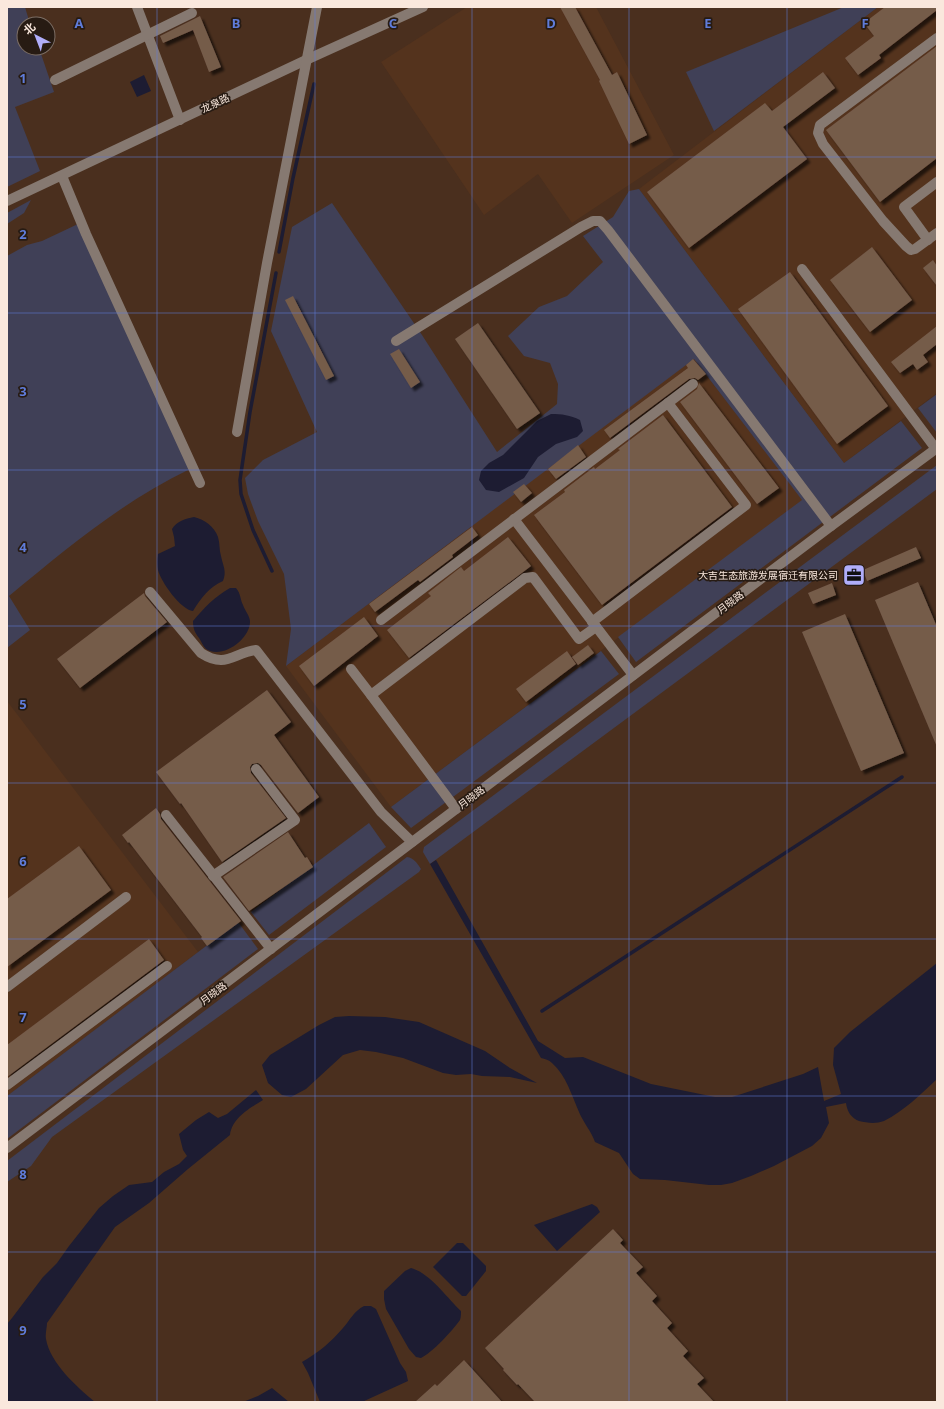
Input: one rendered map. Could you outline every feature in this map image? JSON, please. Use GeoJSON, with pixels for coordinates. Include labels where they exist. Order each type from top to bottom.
{"type":"FeatureCollection","features":[{"type":"Feature","properties":{"kind":"street"},"geometry":{"type":"LineString","coordinates":[[137,7],[180,120]]}},
{"type":"Feature","properties":{"kind":"street"},"geometry":{"type":"LineString","coordinates":[[237,432],[317,7]]}},
{"type":"Feature","properties":{"kind":"street","name":"龙泉路"},"geometry":{"type":"LineString","coordinates":[[7,201],[306,60],[423,7]]}},
{"type":"Feature","properties":{"kind":"street"},"geometry":{"type":"LineString","coordinates":[[56,80],[192,12]]}},
{"type":"Feature","properties":{"kind":"street"},"geometry":{"type":"LineString","coordinates":[[937,38],[820,125],[818,134],[823,144],[883,222],[906,246],[911,250],[915,249],[937,233]]}},
{"type":"Feature","properties":{"kind":"street"},"geometry":{"type":"LineString","coordinates":[[62,176],[86,234],[200,483]]}},
{"type":"Feature","properties":{"kind":"street"},"geometry":{"type":"LineString","coordinates":[[928,240],[904,207],[937,182]]}},
{"type":"Feature","properties":{"kind":"street"},"geometry":{"type":"LineString","coordinates":[[396,341],[581,227],[593,221],[600,221],[831,526]]}},
{"type":"Feature","properties":{"kind":"street"},"geometry":{"type":"LineString","coordinates":[[802,269],[936,449]]}},
{"type":"Feature","properties":{"kind":"street"},"geometry":{"type":"LineString","coordinates":[[381,620],[693,384]]}},
{"type":"Feature","properties":{"kind":"street"},"geometry":{"type":"LineString","coordinates":[[371,695],[525,578],[533,577],[579,639],[594,624],[746,505],[668,403]]}},
{"type":"Feature","properties":{"kind":"street","name":"月晓路"},"geometry":{"type":"LineString","coordinates":[[7,1148],[831,526],[936,449]]}},
{"type":"Feature","properties":{"kind":"street"},"geometry":{"type":"LineString","coordinates":[[514,519],[633,675]]}},
{"type":"Feature","properties":{"kind":"street"},"geometry":{"type":"LineString","coordinates":[[150,592],[201,653],[207,657],[216,660],[230,659],[249,651],[256,650],[381,812],[412,842]]}},
{"type":"Feature","properties":{"kind":"street"},"geometry":{"type":"LineString","coordinates":[[351,669],[456,809]]}},
{"type":"Feature","properties":{"kind":"street"},"geometry":{"type":"LineString","coordinates":[[213,876],[295,820],[256,769]]}},
{"type":"Feature","properties":{"kind":"street"},"geometry":{"type":"LineString","coordinates":[[166,815],[271,949]]}},
{"type":"Feature","properties":{"kind":"street"},"geometry":{"type":"LineString","coordinates":[[7,987],[126,897]]}},
{"type":"Feature","properties":{"kind":"street"},"geometry":{"type":"LineString","coordinates":[[7,1085],[168,966]]}},
{"type":"Feature","properties":{"kind":"shaded area"},"geometry":{"type":"Polygon","coordinates":[[[7,7],[25,7],[28,16],[16,16],[16,56],[42,56],[54,92],[15,107],[40,171],[7,187],[7,7]]]}},
{"type":"Feature","properties":{"kind":"shaded area"},"geometry":{"type":"Polygon","coordinates":[[[467,7],[596,7],[674,155],[572,223],[538,174],[484,215],[381,62],[467,7]]]}},
{"type":"Feature","properties":{"kind":"shaded area"},"geometry":{"type":"Polygon","coordinates":[[[844,7],[878,7],[714,131],[686,72],[844,7]]]}},
{"type":"Feature","properties":{"kind":"shaded area"},"geometry":{"type":"Polygon","coordinates":[[[878,7],[937,7],[937,393],[844,463],[639,189],[878,7]]]}},
{"type":"Feature","properties":{"kind":"shaded area"},"geometry":{"type":"Polygon","coordinates":[[[144,75],[151,91],[137,97],[130,82],[144,75]]]}},
{"type":"Feature","properties":{"kind":"shaded area"},"geometry":{"type":"Polygon","coordinates":[[[639,189],[844,463],[901,421],[922,448],[636,662],[618,637],[802,500],[694,359],[286,666],[291,629],[284,574],[258,521],[248,494],[245,478],[263,460],[317,432],[271,331],[292,227],[332,203],[422,335],[497,452],[557,404],[558,384],[550,363],[524,356],[508,336],[539,307],[567,296],[603,262],[583,236],[613,217],[629,191],[639,189]]]}},
{"type":"Feature","properties":{"kind":"shaded area"},"geometry":{"type":"Polygon","coordinates":[[[31,200],[24,213],[7,224],[7,213],[31,200]]]}},
{"type":"Feature","properties":{"kind":"shaded area"},"geometry":{"type":"Polygon","coordinates":[[[78,224],[190,469],[141,496],[118,511],[9,596],[30,630],[7,648],[7,256],[27,245],[42,241],[78,224]]]}},
{"type":"Feature","properties":{"kind":"shaded area"},"geometry":{"type":"Polygon","coordinates":[[[693,358],[803,500],[391,807],[286,666],[693,358]]]}},
{"type":"Feature","properties":{"kind":"shaded area"},"geometry":{"type":"Polygon","coordinates":[[[937,394],[937,433],[918,408],[937,394]]]}},
{"type":"Feature","properties":{"kind":"shaded area"},"geometry":{"type":"Polygon","coordinates":[[[551,414],[566,415],[580,420],[583,431],[577,437],[556,444],[538,457],[524,478],[499,492],[486,490],[479,480],[481,471],[489,463],[503,455],[537,421],[551,414]]]}},
{"type":"Feature","properties":{"kind":"shaded area"},"geometry":{"type":"Polygon","coordinates":[[[937,465],[937,489],[430,864],[423,852],[424,847],[937,465]]]}},
{"type":"Feature","properties":{"kind":"shaded area"},"geometry":{"type":"Polygon","coordinates":[[[194,517],[209,524],[216,533],[219,539],[225,574],[223,581],[218,583],[206,593],[193,611],[183,606],[172,595],[160,575],[157,562],[158,554],[175,546],[172,529],[174,526],[182,521],[194,517]]]}},
{"type":"Feature","properties":{"kind":"shaded area"},"geometry":{"type":"Polygon","coordinates":[[[230,588],[236,588],[239,592],[242,603],[250,620],[249,628],[240,641],[234,646],[220,652],[212,652],[206,649],[194,631],[193,621],[210,603],[230,588]]]}},
{"type":"Feature","properties":{"kind":"shaded area"},"geometry":{"type":"Polygon","coordinates":[[[601,651],[619,674],[411,828],[391,807],[601,651]]]}},
{"type":"Feature","properties":{"kind":"shaded area"},"geometry":{"type":"Polygon","coordinates":[[[7,701],[198,952],[7,1096],[7,701]]]}},
{"type":"Feature","properties":{"kind":"shaded area"},"geometry":{"type":"Polygon","coordinates":[[[369,823],[386,847],[269,935],[251,912],[369,823]]]}},
{"type":"Feature","properties":{"kind":"shaded area"},"geometry":{"type":"Polygon","coordinates":[[[407,857],[412,858],[417,863],[421,869],[419,872],[52,1137],[31,1166],[7,1182],[7,1161],[407,857]]]}},
{"type":"Feature","properties":{"kind":"shaded area"},"geometry":{"type":"Polygon","coordinates":[[[436,860],[538,1041],[565,1058],[583,1057],[651,1084],[715,1097],[732,1097],[803,1074],[818,1067],[824,1101],[841,1094],[833,1065],[834,1048],[850,1032],[937,963],[937,1079],[905,1107],[881,1122],[868,1123],[856,1120],[847,1109],[846,1103],[826,1107],[829,1123],[821,1138],[812,1146],[774,1166],[732,1183],[709,1185],[640,1179],[633,1174],[619,1153],[595,1142],[561,1073],[551,1062],[541,1058],[430,864],[436,860]]]}},
{"type":"Feature","properties":{"kind":"shaded area"},"geometry":{"type":"Polygon","coordinates":[[[238,922],[258,949],[7,1139],[7,1096],[238,922]]]}},
{"type":"Feature","properties":{"kind":"shaded area"},"geometry":{"type":"Polygon","coordinates":[[[335,1017],[385,1017],[419,1022],[485,1051],[510,1068],[537,1083],[510,1077],[471,1074],[456,1075],[443,1073],[403,1058],[360,1050],[343,1055],[306,1089],[291,1097],[282,1095],[268,1083],[262,1065],[270,1055],[335,1017]]]}},
{"type":"Feature","properties":{"kind":"shaded area"},"geometry":{"type":"Polygon","coordinates":[[[256,1090],[263,1100],[242,1114],[234,1123],[230,1135],[149,1203],[115,1227],[47,1323],[46,1339],[53,1357],[65,1374],[95,1402],[7,1402],[7,1324],[43,1277],[57,1263],[99,1208],[113,1196],[129,1185],[152,1182],[164,1172],[179,1164],[187,1156],[183,1150],[179,1134],[196,1120],[209,1112],[218,1118],[227,1114],[256,1090]]]}},
{"type":"Feature","properties":{"kind":"shaded area"},"geometry":{"type":"Polygon","coordinates":[[[592,1204],[597,1207],[600,1212],[557,1251],[534,1225],[592,1204]]]}},
{"type":"Feature","properties":{"kind":"shaded area"},"geometry":{"type":"Polygon","coordinates":[[[457,1243],[463,1243],[486,1266],[486,1271],[466,1296],[462,1296],[433,1267],[457,1243]]]}},
{"type":"Feature","properties":{"kind":"shaded area"},"geometry":{"type":"Polygon","coordinates":[[[411,1268],[425,1275],[438,1286],[461,1311],[460,1320],[436,1346],[421,1358],[416,1357],[409,1349],[386,1309],[384,1299],[384,1291],[405,1271],[411,1268]]]}},
{"type":"Feature","properties":{"kind":"shaded area"},"geometry":{"type":"Polygon","coordinates":[[[364,1306],[371,1306],[376,1309],[400,1363],[406,1372],[408,1381],[362,1402],[320,1402],[302,1362],[329,1343],[355,1313],[364,1306]]]}},
{"type":"Feature","properties":{"kind":"shaded area"},"geometry":{"type":"Polygon","coordinates":[[[272,1388],[289,1402],[243,1402],[258,1396],[272,1388]]]}},
{"type":"Feature","properties":{"kind":"building"},"geometry":{"type":"Polygon","coordinates":[[[560,7],[575,7],[612,75],[617,72],[647,135],[629,144],[599,81],[600,80],[560,7]]]}},
{"type":"Feature","properties":{"kind":"building"},"geometry":{"type":"Polygon","coordinates":[[[885,7],[937,7],[937,10],[879,55],[881,58],[858,75],[845,58],[874,36],[864,23],[885,7]]]}},
{"type":"Feature","properties":{"kind":"building"},"geometry":{"type":"Polygon","coordinates":[[[200,16],[221,67],[209,72],[193,30],[163,43],[160,36],[200,16]]]}},
{"type":"Feature","properties":{"kind":"building"},"geometry":{"type":"Polygon","coordinates":[[[937,46],[937,158],[880,202],[826,130],[937,46]]]}},
{"type":"Feature","properties":{"kind":"building"},"geometry":{"type":"Polygon","coordinates":[[[823,72],[835,88],[783,127],[807,159],[689,248],[647,192],[765,103],[772,111],[823,72]]]}},
{"type":"Feature","properties":{"kind":"building"},"geometry":{"type":"Polygon","coordinates":[[[872,247],[912,300],[870,332],[830,280],[872,247]]]}},
{"type":"Feature","properties":{"kind":"building"},"geometry":{"type":"Polygon","coordinates":[[[933,260],[937,266],[937,286],[923,268],[933,260]]]}},
{"type":"Feature","properties":{"kind":"building"},"geometry":{"type":"Polygon","coordinates":[[[790,272],[888,406],[837,444],[738,309],[790,272]]]}},
{"type":"Feature","properties":{"kind":"building"},"geometry":{"type":"Polygon","coordinates":[[[293,296],[334,376],[326,380],[285,300],[293,296]]]}},
{"type":"Feature","properties":{"kind":"building"},"geometry":{"type":"Polygon","coordinates":[[[478,323],[540,413],[517,429],[455,339],[478,323]]]}},
{"type":"Feature","properties":{"kind":"building"},"geometry":{"type":"Polygon","coordinates":[[[937,326],[937,344],[923,355],[928,362],[917,370],[913,364],[900,373],[891,362],[937,326]]]}},
{"type":"Feature","properties":{"kind":"building"},"geometry":{"type":"Polygon","coordinates":[[[399,349],[420,382],[411,388],[390,354],[399,349]]]}},
{"type":"Feature","properties":{"kind":"building"},"geometry":{"type":"Polygon","coordinates":[[[693,359],[706,374],[698,380],[695,378],[689,379],[610,438],[604,430],[688,368],[686,365],[693,359]]]}},
{"type":"Feature","properties":{"kind":"building"},"geometry":{"type":"Polygon","coordinates":[[[699,383],[779,488],[757,504],[680,402],[697,389],[699,383]]]}},
{"type":"Feature","properties":{"kind":"building"},"geometry":{"type":"Polygon","coordinates":[[[663,415],[732,507],[602,605],[534,515],[565,492],[564,490],[594,467],[595,469],[620,450],[618,449],[663,415]]]}},
{"type":"Feature","properties":{"kind":"building"},"geometry":{"type":"Polygon","coordinates":[[[578,445],[586,457],[556,479],[548,469],[578,445]]]}},
{"type":"Feature","properties":{"kind":"building"},"geometry":{"type":"Polygon","coordinates":[[[524,484],[532,493],[521,502],[513,492],[524,484]]]}},
{"type":"Feature","properties":{"kind":"building"},"geometry":{"type":"Polygon","coordinates":[[[472,527],[478,535],[452,555],[453,557],[420,582],[418,580],[375,612],[369,604],[472,527]]]}},
{"type":"Feature","properties":{"kind":"building"},"geometry":{"type":"Polygon","coordinates":[[[508,537],[531,566],[409,658],[387,630],[431,596],[428,593],[461,567],[464,571],[508,537]]]}},
{"type":"Feature","properties":{"kind":"building"},"geometry":{"type":"Polygon","coordinates":[[[916,547],[921,558],[867,581],[863,570],[916,547]]]}},
{"type":"Feature","properties":{"kind":"building"},"geometry":{"type":"Polygon","coordinates":[[[918,582],[937,627],[937,747],[875,600],[918,582]]]}},
{"type":"Feature","properties":{"kind":"building"},"geometry":{"type":"Polygon","coordinates":[[[832,583],[836,595],[813,604],[808,593],[832,583]]]}},
{"type":"Feature","properties":{"kind":"building"},"geometry":{"type":"Polygon","coordinates":[[[144,593],[167,622],[80,688],[57,659],[144,593]]]}},
{"type":"Feature","properties":{"kind":"building"},"geometry":{"type":"Polygon","coordinates":[[[845,614],[904,753],[861,771],[802,632],[845,614]]]}},
{"type":"Feature","properties":{"kind":"building"},"geometry":{"type":"Polygon","coordinates":[[[364,617],[378,636],[314,686],[299,666],[364,617]]]}},
{"type":"Feature","properties":{"kind":"building"},"geometry":{"type":"Polygon","coordinates":[[[588,645],[594,653],[578,665],[572,657],[588,645]]]}},
{"type":"Feature","properties":{"kind":"building"},"geometry":{"type":"Polygon","coordinates":[[[567,651],[576,664],[526,702],[516,689],[567,651]]]}},
{"type":"Feature","properties":{"kind":"building"},"geometry":{"type":"Polygon","coordinates":[[[267,690],[291,722],[274,735],[319,797],[298,813],[261,765],[258,763],[252,764],[250,767],[251,773],[286,818],[222,862],[181,803],[180,804],[156,772],[267,690]]]}},
{"type":"Feature","properties":{"kind":"building"},"geometry":{"type":"Polygon","coordinates":[[[156,808],[161,819],[241,921],[207,946],[201,938],[202,937],[122,835],[156,808]]]}},
{"type":"Feature","properties":{"kind":"building"},"geometry":{"type":"Polygon","coordinates":[[[288,832],[305,858],[307,857],[313,867],[249,911],[223,877],[288,832]]]}},
{"type":"Feature","properties":{"kind":"building"},"geometry":{"type":"Polygon","coordinates":[[[79,846],[111,890],[7,967],[7,899],[79,846]]]}},
{"type":"Feature","properties":{"kind":"building"},"geometry":{"type":"Polygon","coordinates":[[[149,939],[164,960],[7,1077],[7,1045],[149,939]]]}},
{"type":"Feature","properties":{"kind":"building"},"geometry":{"type":"Polygon","coordinates":[[[613,1229],[623,1240],[620,1243],[643,1267],[636,1273],[657,1296],[652,1301],[672,1323],[667,1328],[688,1351],[683,1356],[704,1378],[697,1384],[714,1402],[535,1402],[503,1370],[504,1369],[485,1348],[613,1229]]]}},
{"type":"Feature","properties":{"kind":"building"},"geometry":{"type":"Polygon","coordinates":[[[464,1360],[502,1402],[415,1402],[435,1384],[437,1386],[464,1360]]]}},
{"type":"Feature","properties":{"kind":"waterway"},"geometry":{"type":"LineString","coordinates":[[279,252],[293,178],[314,84]]}},
{"type":"Feature","properties":{"kind":"waterway"},"geometry":{"type":"LineString","coordinates":[[272,571],[253,530],[241,494],[240,480],[250,412],[276,273]]}},
{"type":"Feature","properties":{"kind":"waterway"},"geometry":{"type":"LineString","coordinates":[[542,1011],[902,777]]}},
{"type":"Feature","properties":{"kind":"place","name":"大吉生态旅游发展宿迁有限公司"},"geometry":{"type":"Point","coordinates":[854,575]}}]}
